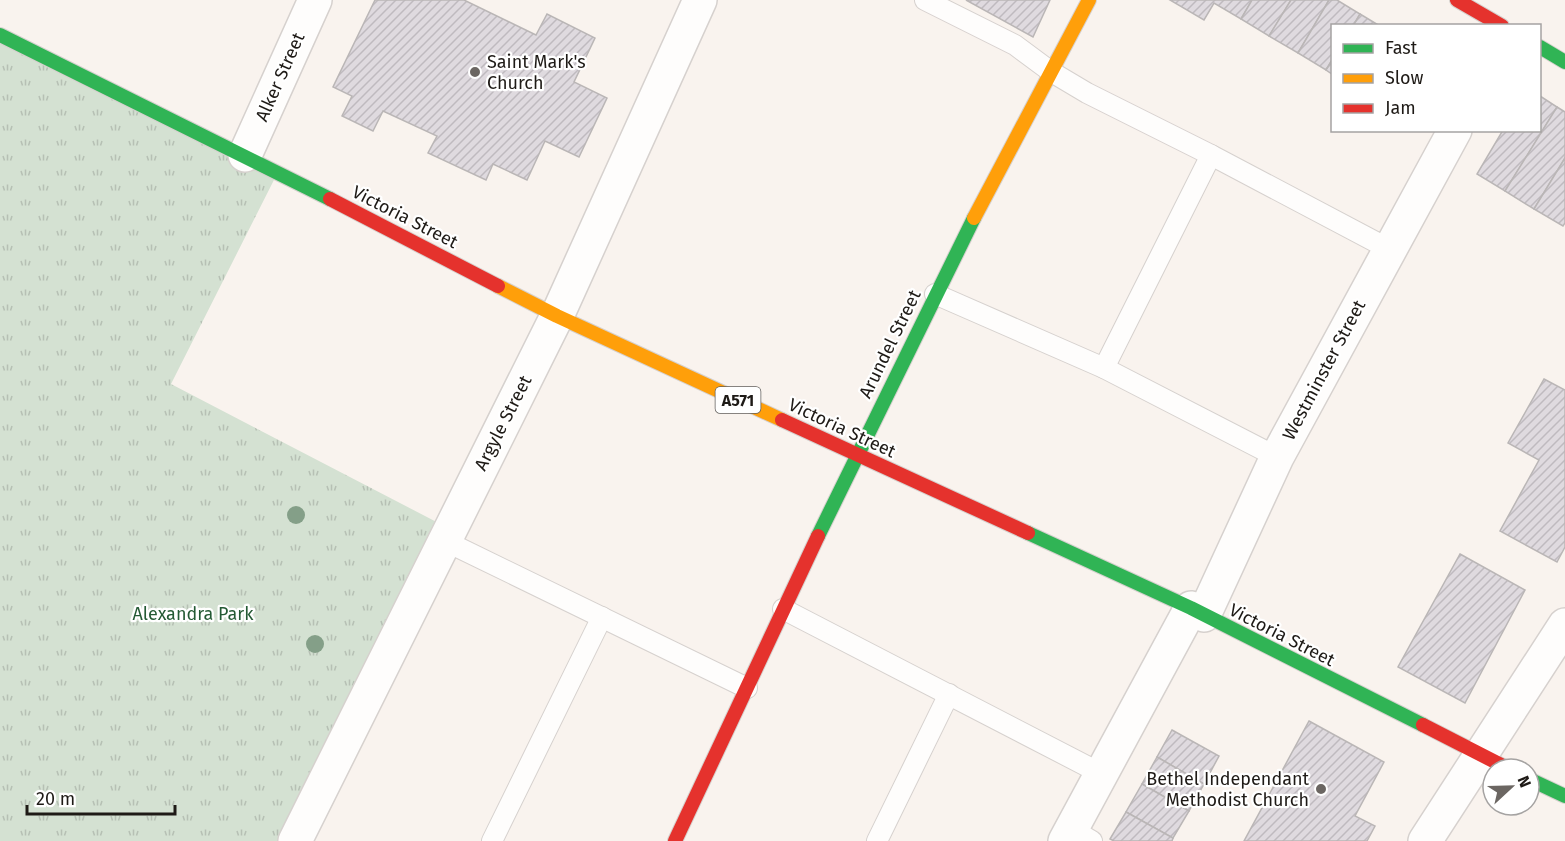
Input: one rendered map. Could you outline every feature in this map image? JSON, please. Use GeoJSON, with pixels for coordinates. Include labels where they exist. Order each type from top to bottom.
{"type":"FeatureCollection","features":[{"type":"Feature","properties":{"kind":"main road","name":"Arundel Street"},"geometry":{"type":"LineString","coordinates":[[675,841],[855,454],[934,294],[1089,0]]}},
{"type":"Feature","properties":{"kind":"main road"},"geometry":{"type":"LineString","coordinates":[[1457,0],[1499,24]]}},
{"type":"Feature","properties":{"kind":"main road","name":"Victoria Street"},"geometry":{"type":"LineString","coordinates":[[0,35],[245,155],[557,316],[1198,611],[1485,757]]}},
{"type":"Feature","properties":{"kind":"main road"},"geometry":{"type":"LineString","coordinates":[[1541,48],[1565,62]]}},
{"type":"Feature","properties":{"kind":"main road"},"geometry":{"type":"LineString","coordinates":[[1541,784],[1565,796]]}},
{"type":"Feature","properties":{"kind":"street","name":"Alker Street"},"geometry":{"type":"LineString","coordinates":[[245,155],[315,0]]}},
{"type":"Feature","properties":{"kind":"street","name":"Argyle Street"},"geometry":{"type":"LineString","coordinates":[[294,841],[557,316],[700,0]]}},
{"type":"Feature","properties":{"kind":"street","name":"Westminster Street"},"geometry":{"type":"LineString","coordinates":[[1076,837],[1102,774],[1198,611],[1277,457],[1454,132]]}},
{"type":"Feature","properties":{"kind":"street"},"geometry":{"type":"LineString","coordinates":[[1498,757],[1565,625]]}},
{"type":"Feature","properties":{"kind":"street"},"geometry":{"type":"LineString","coordinates":[[1425,841],[1481,778]]}},
{"type":"Feature","properties":{"kind":"lane"},"geometry":{"type":"LineString","coordinates":[[925,0],[1015,45],[1050,71],[1088,93],[1389,249]]}},
{"type":"Feature","properties":{"kind":"lane"},"geometry":{"type":"LineString","coordinates":[[1104,368],[1211,155]]}},
{"type":"Feature","properties":{"kind":"lane"},"geometry":{"type":"LineString","coordinates":[[934,294],[1104,368],[1277,457]]}},
{"type":"Feature","properties":{"kind":"lane"},"geometry":{"type":"LineString","coordinates":[[445,541],[747,688]]}},
{"type":"Feature","properties":{"kind":"lane"},"geometry":{"type":"LineString","coordinates":[[783,609],[1102,774]]}},
{"type":"Feature","properties":{"kind":"lane"},"geometry":{"type":"LineString","coordinates":[[492,841],[602,617]]}},
{"type":"Feature","properties":{"kind":"lane"},"geometry":{"type":"LineString","coordinates":[[877,841],[949,694]]}},
{"type":"Feature","properties":{"kind":"green space","name":"Alexandra Park"},"geometry":{"type":"Polygon","coordinates":[[[0,35],[278,172],[171,384],[450,529],[295,841],[0,841],[0,35]]]}},
{"type":"Feature","properties":{"kind":"building"},"geometry":{"type":"Polygon","coordinates":[[[375,0],[464,0],[536,35],[547,14],[595,38],[574,82],[607,98],[579,157],[545,141],[527,180],[493,164],[486,180],[428,153],[437,136],[383,111],[373,131],[342,116],[352,96],[333,87],[375,0]]]}},
{"type":"Feature","properties":{"kind":"building"},"geometry":{"type":"Polygon","coordinates":[[[966,0],[1050,0],[1033,37],[966,0]]]}},
{"type":"Feature","properties":{"kind":"building"},"geometry":{"type":"Polygon","coordinates":[[[1170,0],[1252,0],[1241,19],[1214,3],[1204,20],[1170,0]]]}},
{"type":"Feature","properties":{"kind":"building"},"geometry":{"type":"Polygon","coordinates":[[[1252,0],[1291,0],[1269,36],[1241,19],[1252,0]]]}},
{"type":"Feature","properties":{"kind":"building"},"geometry":{"type":"Polygon","coordinates":[[[1291,0],[1329,0],[1298,53],[1269,36],[1291,0]]]}},
{"type":"Feature","properties":{"kind":"building"},"geometry":{"type":"Polygon","coordinates":[[[1329,0],[1337,0],[1360,14],[1354,24],[1331,24],[1331,62],[1326,70],[1298,53],[1329,0]]]}},
{"type":"Feature","properties":{"kind":"building"},"geometry":{"type":"Polygon","coordinates":[[[1360,14],[1377,24],[1354,24],[1360,14]]]}},
{"type":"Feature","properties":{"kind":"building"},"geometry":{"type":"Polygon","coordinates":[[[1331,62],[1331,73],[1326,70],[1331,62]]]}},
{"type":"Feature","properties":{"kind":"building"},"geometry":{"type":"Polygon","coordinates":[[[1541,97],[1557,107],[1505,191],[1477,174],[1502,132],[1541,132],[1541,97]]]}},
{"type":"Feature","properties":{"kind":"building"},"geometry":{"type":"Polygon","coordinates":[[[1557,107],[1565,112],[1565,158],[1534,209],[1505,191],[1557,107]]]}},
{"type":"Feature","properties":{"kind":"building"},"geometry":{"type":"Polygon","coordinates":[[[1565,158],[1565,223],[1563,226],[1534,209],[1565,158]]]}},
{"type":"Feature","properties":{"kind":"building"},"geometry":{"type":"Polygon","coordinates":[[[1544,379],[1565,390],[1565,547],[1557,562],[1500,531],[1539,460],[1508,443],[1544,379]]]}},
{"type":"Feature","properties":{"kind":"building"},"geometry":{"type":"Polygon","coordinates":[[[1460,554],[1525,590],[1465,703],[1398,667],[1460,554]]]}},
{"type":"Feature","properties":{"kind":"building","name":"Bethel Independant Methodist Church"},"geometry":{"type":"Polygon","coordinates":[[[1309,721],[1384,762],[1355,816],[1375,826],[1367,841],[1244,841],[1309,721]]]}},
{"type":"Feature","properties":{"kind":"building"},"geometry":{"type":"Polygon","coordinates":[[[1172,730],[1219,756],[1204,784],[1157,757],[1172,730]]]}},
{"type":"Feature","properties":{"kind":"building"},"geometry":{"type":"Polygon","coordinates":[[[1157,757],[1204,784],[1189,811],[1142,784],[1157,757]]]}},
{"type":"Feature","properties":{"kind":"building"},"geometry":{"type":"Polygon","coordinates":[[[1142,784],[1189,811],[1173,838],[1126,812],[1142,784]]]}},
{"type":"Feature","properties":{"kind":"building"},"geometry":{"type":"Polygon","coordinates":[[[1126,812],[1173,838],[1172,841],[1114,841],[1110,839],[1126,812]]]}},
{"type":"Feature","properties":{"kind":"traffic: fast"},"geometry":{"type":"LineString","coordinates":[[0,35],[330,199]]}},
{"type":"Feature","properties":{"kind":"traffic: fast"},"geometry":{"type":"LineString","coordinates":[[1541,48],[1565,62]]}},
{"type":"Feature","properties":{"kind":"traffic: fast"},"geometry":{"type":"LineString","coordinates":[[818,536],[974,218]]}},
{"type":"Feature","properties":{"kind":"traffic: fast"},"geometry":{"type":"LineString","coordinates":[[1028,533],[1191,608],[1423,725]]}},
{"type":"Feature","properties":{"kind":"traffic: fast"},"geometry":{"type":"LineString","coordinates":[[1541,785],[1565,796]]}},
{"type":"Feature","properties":{"kind":"traffic: slow"},"geometry":{"type":"LineString","coordinates":[[974,218],[1089,0]]}},
{"type":"Feature","properties":{"kind":"traffic: slow"},"geometry":{"type":"LineString","coordinates":[[498,286],[557,316],[782,420]]}},
{"type":"Feature","properties":{"kind":"traffic: jam"},"geometry":{"type":"LineString","coordinates":[[1457,0],[1499,24]]}},
{"type":"Feature","properties":{"kind":"traffic: jam"},"geometry":{"type":"LineString","coordinates":[[330,199],[498,286]]}},
{"type":"Feature","properties":{"kind":"traffic: jam"},"geometry":{"type":"LineString","coordinates":[[782,420],[1028,533]]}},
{"type":"Feature","properties":{"kind":"traffic: jam"},"geometry":{"type":"LineString","coordinates":[[675,841],[818,536]]}},
{"type":"Feature","properties":{"kind":"traffic: jam"},"geometry":{"type":"LineString","coordinates":[[1423,725],[1486,757]]}},
{"type":"Feature","properties":{"kind":"place","name":"Saint Mark's Church"},"geometry":{"type":"Point","coordinates":[475,72]}},
{"type":"Feature","properties":{"kind":"place","name":"Bethel Independant Methodist Church"},"geometry":{"type":"Point","coordinates":[1321,789]}}]}
